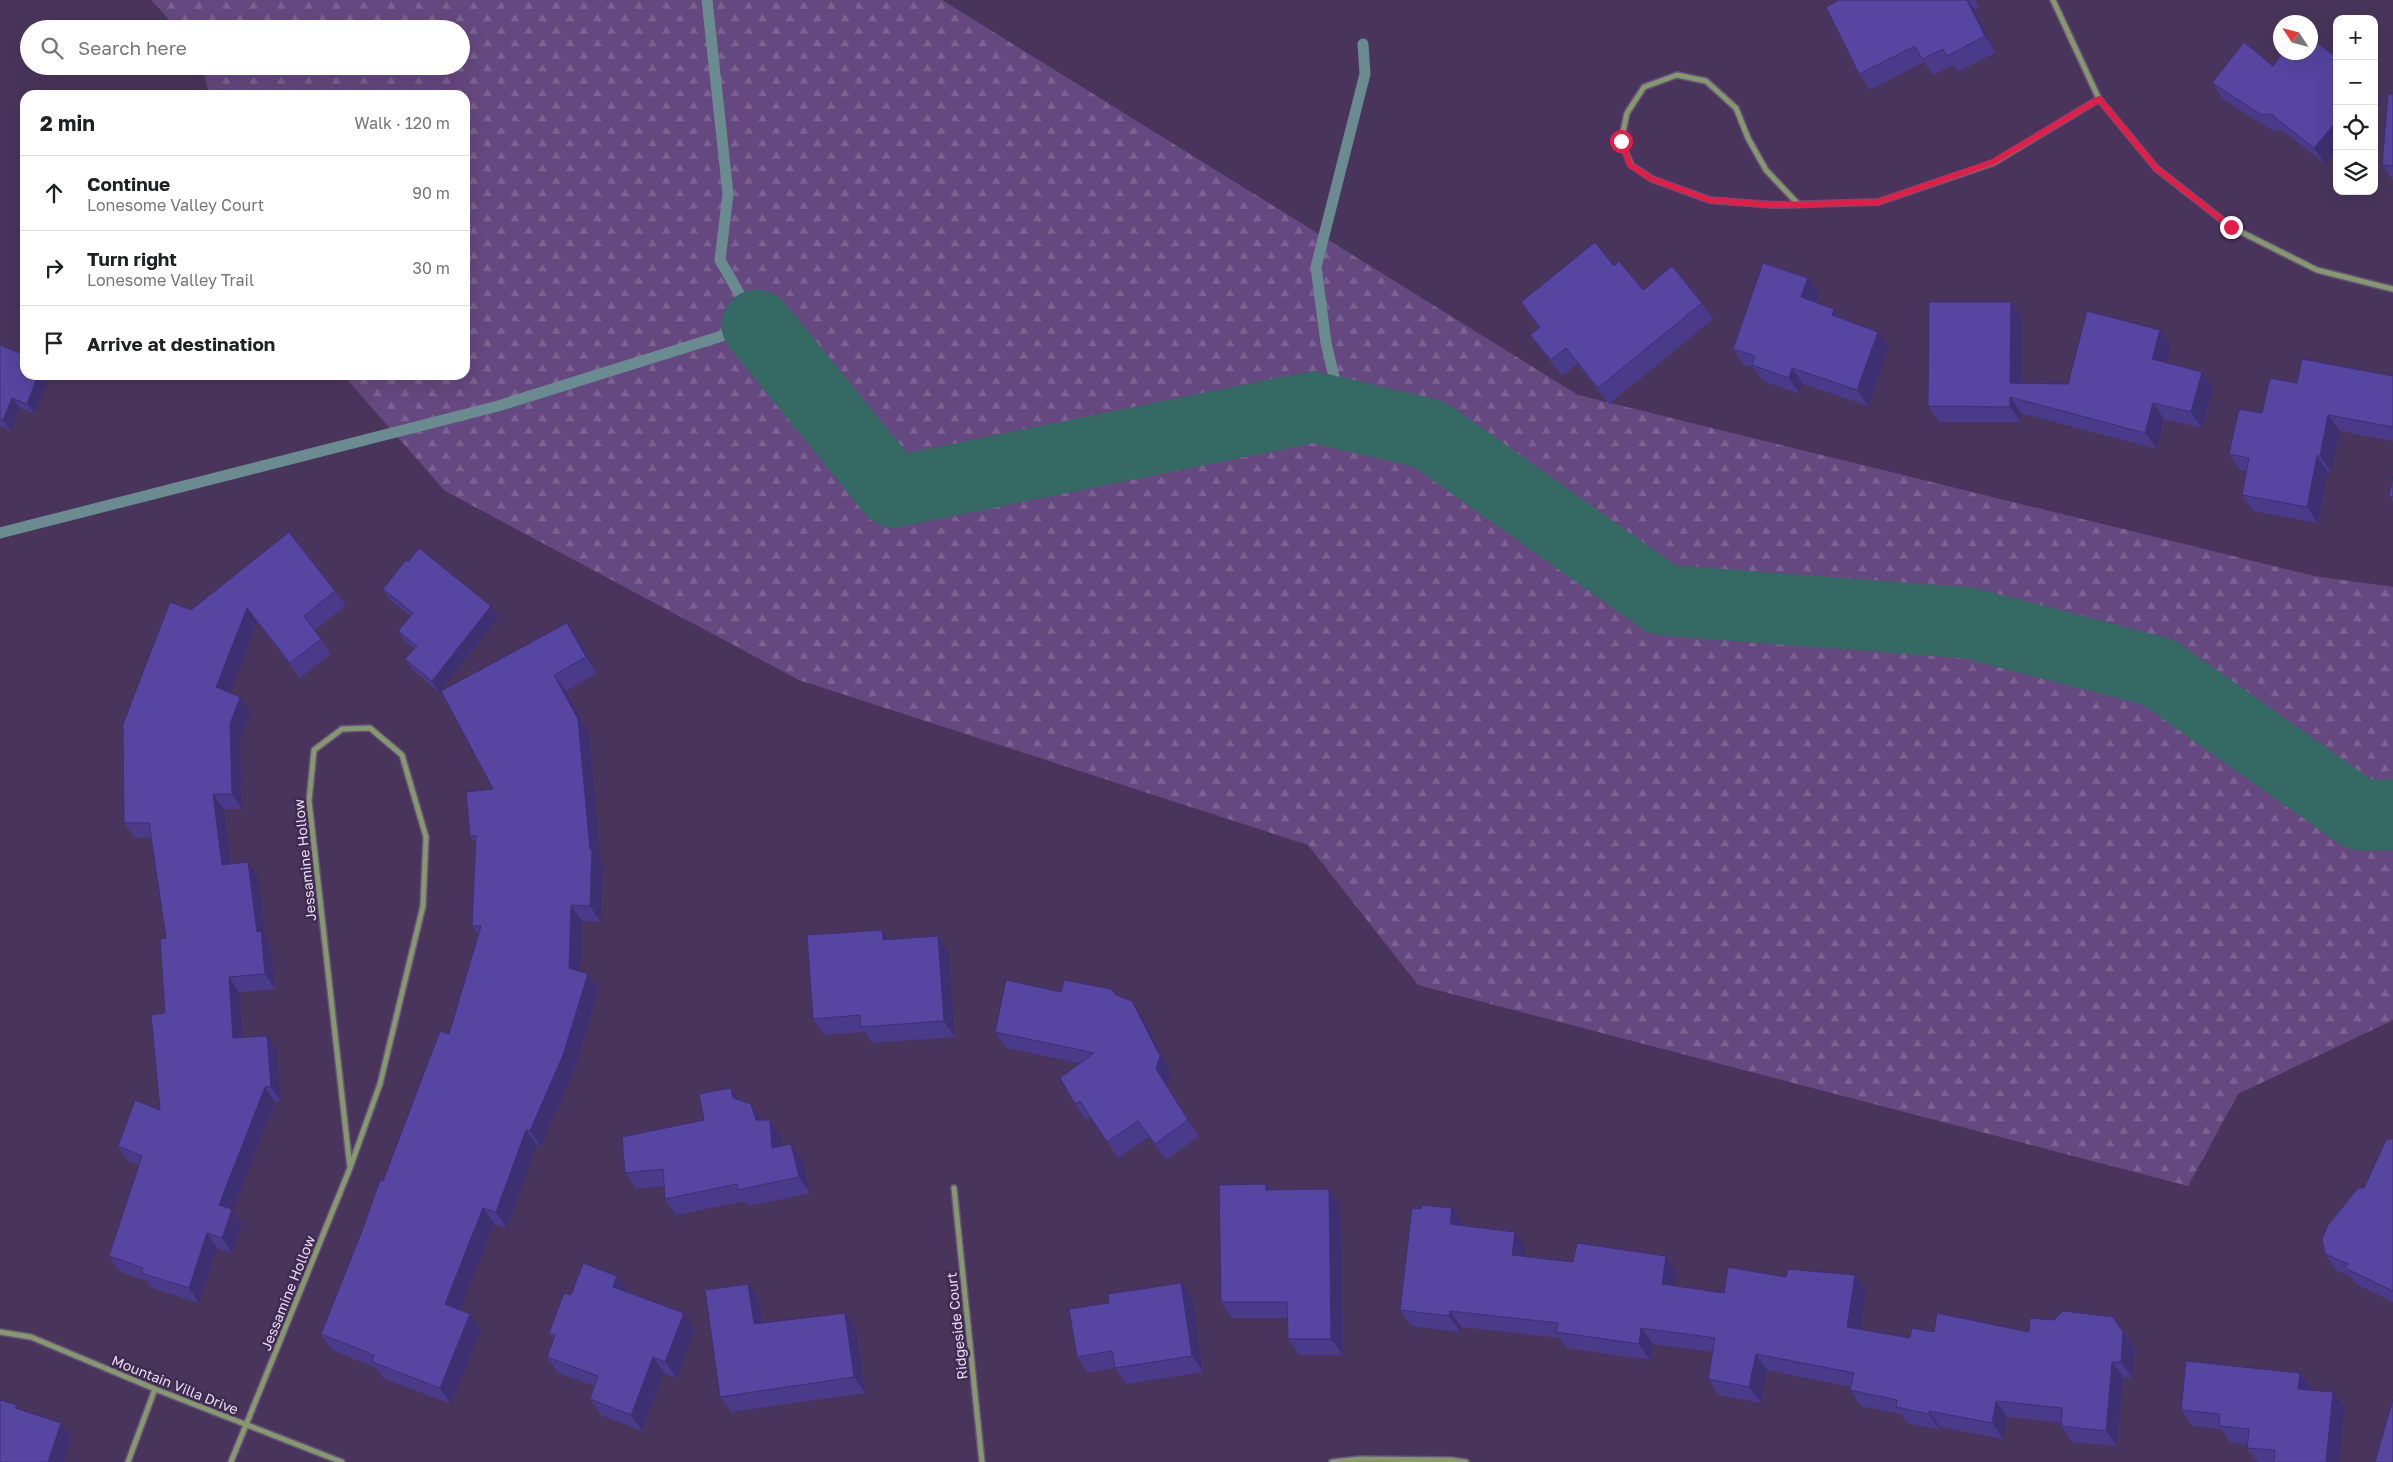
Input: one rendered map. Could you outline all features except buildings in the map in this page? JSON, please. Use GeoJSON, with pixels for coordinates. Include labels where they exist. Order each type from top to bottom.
{"type":"FeatureCollection","features":[{"type":"Feature","properties":{"kind":"street"},"geometry":{"type":"LineString","coordinates":[[2053,0],[2099,99],[2156,168],[2231,227],[2316,270],[2393,289]]}},
{"type":"Feature","properties":{"kind":"street"},"geometry":{"type":"LineString","coordinates":[[1799,204],[1766,170],[1748,138],[1736,108],[1706,81],[1677,75],[1644,87],[1626,114],[1621,141],[1630,165],[1652,179],[1710,200],[1774,205],[1878,202],[1984,166],[2099,99]]}},
{"type":"Feature","properties":{"kind":"street","name":"Jessamine Hollow"},"geometry":{"type":"LineString","coordinates":[[231,1462],[350,1168],[380,1084],[423,906],[426,837],[402,755],[370,728],[342,729],[314,750],[309,801],[350,1168]]}},
{"type":"Feature","properties":{"kind":"street","name":"Ridgeside Court"},"geometry":{"type":"LineString","coordinates":[[954,1188],[982,1462]]}},
{"type":"Feature","properties":{"kind":"street","name":"Mountain Villa Drive"},"geometry":{"type":"LineString","coordinates":[[0,1332],[31,1337],[247,1426],[342,1462]]}},
{"type":"Feature","properties":{"kind":"street"},"geometry":{"type":"LineString","coordinates":[[128,1462],[155,1389]]}},
{"type":"Feature","properties":{"kind":"street"},"geometry":{"type":"LineString","coordinates":[[1332,1462],[1360,1459],[1451,1460],[1466,1462]]}},
{"type":"Feature","properties":{"kind":"green space"},"geometry":{"type":"Polygon","coordinates":[[[151,0],[942,0],[1578,395],[2314,576],[2393,587],[2393,1020],[2238,1094],[2188,1186],[1418,985],[1308,845],[799,680],[445,491],[347,380],[470,380],[470,90],[208,90],[204,75],[470,75],[470,20],[170,20],[151,0]]]}},
{"type":"Feature","properties":{"kind":"waterway"},"geometry":{"type":"LineString","coordinates":[[0,533],[498,406],[757,325],[720,260],[728,194],[707,0]]}},
{"type":"Feature","properties":{"kind":"waterway"},"geometry":{"type":"LineString","coordinates":[[1343,414],[1326,343],[1316,267],[1365,74],[1363,44]]}},
{"type":"Feature","properties":{"kind":"waterway"},"geometry":{"type":"LineString","coordinates":[[757,325],[893,492],[1313,407],[1429,434],[1663,600],[1969,623],[2158,672],[2360,815],[2393,815]]}},
{"type":"Feature","properties":{"kind":"route"},"geometry":{"type":"LineString","coordinates":[[1621,141],[1630,165],[1652,179],[1710,200],[1774,205],[1878,202],[1993,162],[2099,99],[2156,168],[2231,227]]}}]}
